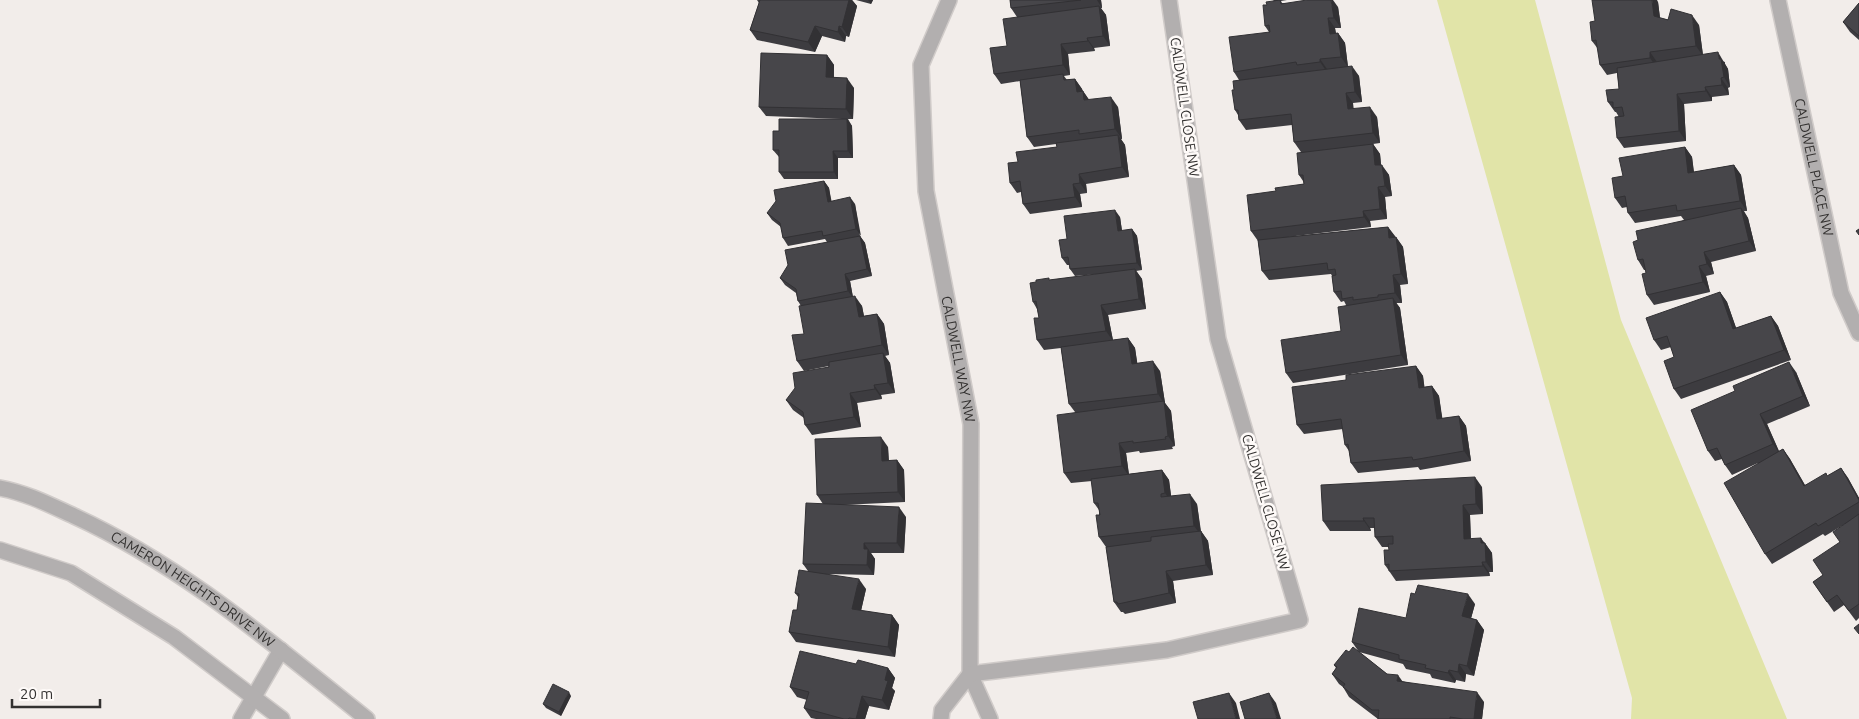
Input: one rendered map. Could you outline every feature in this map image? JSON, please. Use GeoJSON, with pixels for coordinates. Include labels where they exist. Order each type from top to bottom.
{"type":"FeatureCollection","features":[{"type":"Feature","properties":{"kind":"street","name":"CALDWELL WAY NW"},"geometry":{"type":"LineString","coordinates":[[949,0],[921,64],[926,191],[971,424],[970,674],[990,715],[990,719]]}},
{"type":"Feature","properties":{"kind":"street","name":"CALDWELL CLOSE NW"},"geometry":{"type":"LineString","coordinates":[[970,674],[1167,650],[1300,620],[1218,338],[1170,0]]}},
{"type":"Feature","properties":{"kind":"street","name":"CALDWELL PLACE NW"},"geometry":{"type":"LineString","coordinates":[[1778,0],[1840,292],[1859,333]]}},
{"type":"Feature","properties":{"kind":"street","name":"CAMERON HEIGHTS DRIVE NW"},"geometry":{"type":"LineString","coordinates":[[0,488],[23,493],[92,524],[151,555],[282,650],[367,719]]}},
{"type":"Feature","properties":{"kind":"street"},"geometry":{"type":"LineString","coordinates":[[0,550],[72,573],[174,637],[282,719]]}},
{"type":"Feature","properties":{"kind":"street"},"geometry":{"type":"LineString","coordinates":[[241,719],[282,650]]}},
{"type":"Feature","properties":{"kind":"street"},"geometry":{"type":"LineString","coordinates":[[941,719],[942,710],[970,674]]}},
{"type":"Feature","properties":{"kind":"green space"},"geometry":{"type":"Polygon","coordinates":[[[1437,0],[1535,0],[1621,320],[1787,719],[1631,719],[1632,698],[1437,0]]]}},
{"type":"Feature","properties":{"kind":"building"},"geometry":{"type":"Polygon","coordinates":[[[760,0],[849,0],[842,27],[839,26],[838,32],[815,26],[808,42],[750,30],[760,0]]]}},
{"type":"Feature","properties":{"kind":"building"},"geometry":{"type":"Polygon","coordinates":[[[1010,0],[1081,0],[1011,8],[1010,0]]]}},
{"type":"Feature","properties":{"kind":"building"},"geometry":{"type":"Polygon","coordinates":[[[1280,0],[1281,4],[1307,0],[1331,0],[1334,18],[1328,18],[1330,34],[1338,33],[1341,57],[1320,59],[1320,62],[1297,65],[1296,62],[1234,72],[1229,37],[1270,32],[1269,25],[1265,26],[1263,5],[1267,5],[1266,2],[1280,0]]]}},
{"type":"Feature","properties":{"kind":"building"},"geometry":{"type":"Polygon","coordinates":[[[1592,0],[1652,0],[1654,16],[1668,20],[1671,9],[1692,15],[1696,46],[1650,52],[1650,58],[1600,65],[1596,40],[1592,41],[1590,22],[1595,21],[1592,0]]]}},
{"type":"Feature","properties":{"kind":"building"},"geometry":{"type":"Polygon","coordinates":[[[1859,3],[1859,36],[1843,22],[1859,3]]]}},
{"type":"Feature","properties":{"kind":"building"},"geometry":{"type":"Polygon","coordinates":[[[1099,6],[1103,36],[1087,38],[1088,41],[1061,44],[1063,65],[994,74],[990,48],[1007,46],[1003,19],[1099,6]]]}},
{"type":"Feature","properties":{"kind":"building"},"geometry":{"type":"Polygon","coordinates":[[[1718,52],[1724,77],[1721,78],[1722,85],[1705,87],[1706,91],[1677,94],[1679,131],[1617,138],[1615,117],[1624,116],[1622,107],[1613,108],[1613,102],[1608,102],[1606,90],[1619,89],[1617,68],[1718,52]]]}},
{"type":"Feature","properties":{"kind":"building"},"geometry":{"type":"Polygon","coordinates":[[[761,53],[827,55],[826,77],[847,78],[846,109],[759,107],[761,53]]]}},
{"type":"Feature","properties":{"kind":"building"},"geometry":{"type":"Polygon","coordinates":[[[1352,66],[1355,92],[1346,93],[1348,109],[1370,107],[1373,133],[1294,142],[1291,114],[1239,120],[1238,110],[1235,110],[1232,90],[1234,90],[1233,81],[1352,66]]]}},
{"type":"Feature","properties":{"kind":"building"},"geometry":{"type":"Polygon","coordinates":[[[1063,74],[1064,80],[1075,79],[1077,92],[1083,91],[1084,100],[1111,97],[1115,129],[1079,134],[1079,130],[1027,137],[1020,80],[1063,74]]]}},
{"type":"Feature","properties":{"kind":"building"},"geometry":{"type":"Polygon","coordinates":[[[779,119],[847,119],[848,151],[833,151],[834,172],[779,172],[779,150],[773,150],[773,131],[779,131],[779,119]]]}},
{"type":"Feature","properties":{"kind":"building"},"geometry":{"type":"Polygon","coordinates":[[[1118,135],[1122,167],[1079,174],[1080,183],[1073,184],[1075,197],[1023,204],[1020,181],[1010,183],[1008,163],[1018,162],[1016,152],[1057,147],[1056,143],[1118,135]]]}},
{"type":"Feature","properties":{"kind":"building"},"geometry":{"type":"Polygon","coordinates":[[[1373,144],[1375,165],[1382,165],[1385,186],[1378,187],[1380,209],[1363,211],[1364,217],[1251,231],[1247,195],[1276,191],[1275,188],[1304,184],[1303,175],[1299,175],[1297,153],[1373,144]]]}},
{"type":"Feature","properties":{"kind":"building"},"geometry":{"type":"Polygon","coordinates":[[[1685,147],[1688,173],[1734,165],[1740,201],[1677,211],[1676,205],[1628,213],[1625,196],[1615,198],[1612,178],[1623,176],[1619,158],[1685,147]]]}},
{"type":"Feature","properties":{"kind":"building"},"geometry":{"type":"Polygon","coordinates":[[[824,181],[828,202],[850,197],[856,229],[823,236],[822,231],[783,238],[780,223],[767,213],[776,201],[774,190],[824,181]]]}},
{"type":"Feature","properties":{"kind":"building"},"geometry":{"type":"Polygon","coordinates":[[[1741,208],[1749,241],[1704,252],[1707,264],[1699,266],[1703,282],[1647,295],[1642,274],[1646,273],[1643,259],[1638,260],[1633,242],[1638,240],[1636,231],[1741,208]]]}},
{"type":"Feature","properties":{"kind":"building"},"geometry":{"type":"Polygon","coordinates":[[[1115,210],[1118,231],[1132,229],[1137,263],[1070,269],[1068,257],[1062,258],[1059,240],[1067,239],[1064,216],[1115,210]]]}},
{"type":"Feature","properties":{"kind":"building"},"geometry":{"type":"Polygon","coordinates":[[[1388,227],[1389,238],[1396,237],[1401,274],[1393,275],[1395,293],[1353,300],[1353,297],[1342,299],[1341,291],[1334,292],[1332,276],[1336,275],[1335,269],[1328,270],[1327,263],[1262,271],[1258,240],[1388,227]]]}},
{"type":"Feature","properties":{"kind":"building"},"geometry":{"type":"Polygon","coordinates":[[[860,236],[867,269],[845,274],[848,291],[798,301],[796,289],[780,278],[788,265],[785,250],[860,236]]]}},
{"type":"Feature","properties":{"kind":"building"},"geometry":{"type":"Polygon","coordinates":[[[1135,269],[1139,299],[1101,305],[1106,331],[1037,340],[1034,318],[1039,318],[1036,301],[1033,302],[1030,283],[1049,278],[1049,280],[1135,269]]]}},
{"type":"Feature","properties":{"kind":"building"},"geometry":{"type":"Polygon","coordinates":[[[1720,292],[1733,329],[1771,316],[1784,350],[1674,389],[1664,361],[1674,357],[1667,336],[1654,340],[1646,318],[1720,292]]]}},
{"type":"Feature","properties":{"kind":"building"},"geometry":{"type":"Polygon","coordinates":[[[855,296],[859,317],[877,314],[882,345],[797,361],[792,335],[804,334],[799,306],[855,296]]]}},
{"type":"Feature","properties":{"kind":"building"},"geometry":{"type":"Polygon","coordinates":[[[1393,298],[1401,355],[1286,373],[1281,340],[1341,331],[1338,307],[1393,298]]]}},
{"type":"Feature","properties":{"kind":"building"},"geometry":{"type":"Polygon","coordinates":[[[1128,338],[1132,364],[1153,361],[1158,394],[1069,404],[1061,347],[1128,338]]]}},
{"type":"Feature","properties":{"kind":"building"},"geometry":{"type":"Polygon","coordinates":[[[883,353],[888,383],[874,385],[875,389],[850,393],[854,417],[805,425],[803,412],[786,400],[795,388],[793,373],[829,367],[829,362],[883,353]]]}},
{"type":"Feature","properties":{"kind":"building"},"geometry":{"type":"Polygon","coordinates":[[[1789,362],[1803,396],[1760,414],[1773,444],[1725,465],[1717,448],[1708,451],[1691,410],[1735,391],[1733,386],[1789,362]]]}},
{"type":"Feature","properties":{"kind":"building"},"geometry":{"type":"Polygon","coordinates":[[[1416,366],[1419,388],[1432,386],[1437,419],[1459,416],[1464,451],[1413,460],[1412,457],[1351,463],[1348,444],[1345,445],[1341,419],[1297,425],[1292,387],[1346,380],[1346,375],[1416,366]]]}},
{"type":"Feature","properties":{"kind":"building"},"geometry":{"type":"Polygon","coordinates":[[[1164,401],[1168,436],[1165,437],[1166,439],[1119,443],[1122,466],[1064,473],[1057,415],[1164,401]]]}},
{"type":"Feature","properties":{"kind":"building"},"geometry":{"type":"Polygon","coordinates":[[[881,437],[882,461],[897,460],[898,492],[817,495],[815,439],[881,437]]]}},
{"type":"Feature","properties":{"kind":"building"},"geometry":{"type":"Polygon","coordinates":[[[1783,449],[1804,486],[1826,473],[1827,476],[1841,468],[1859,502],[1818,526],[1816,523],[1765,554],[1724,483],[1783,449]]]}},
{"type":"Feature","properties":{"kind":"building"},"geometry":{"type":"Polygon","coordinates":[[[1162,470],[1165,493],[1161,494],[1161,497],[1190,494],[1194,526],[1099,537],[1096,515],[1100,515],[1098,503],[1094,503],[1091,479],[1162,470]]]}},
{"type":"Feature","properties":{"kind":"building"},"geometry":{"type":"Polygon","coordinates":[[[1475,477],[1476,504],[1463,505],[1464,539],[1481,538],[1481,543],[1485,543],[1486,562],[1482,562],[1483,566],[1389,571],[1389,564],[1385,565],[1384,550],[1389,550],[1388,544],[1393,544],[1393,536],[1375,537],[1374,518],[1363,518],[1364,521],[1323,521],[1321,485],[1475,477]]]}},
{"type":"Feature","properties":{"kind":"building"},"geometry":{"type":"Polygon","coordinates":[[[806,503],[899,507],[897,543],[864,543],[864,549],[868,549],[867,565],[803,564],[806,503]]]}},
{"type":"Feature","properties":{"kind":"building"},"geometry":{"type":"Polygon","coordinates":[[[1859,514],[1859,604],[1849,611],[1837,595],[1827,602],[1813,582],[1823,575],[1813,560],[1840,542],[1833,532],[1859,514]]]}},
{"type":"Feature","properties":{"kind":"building"},"geometry":{"type":"Polygon","coordinates":[[[1201,531],[1206,565],[1166,571],[1169,593],[1118,604],[1114,602],[1106,547],[1151,541],[1151,537],[1201,531]]]}},
{"type":"Feature","properties":{"kind":"building"},"geometry":{"type":"Polygon","coordinates":[[[799,570],[859,579],[852,609],[892,615],[888,647],[789,632],[793,610],[797,610],[799,594],[795,593],[799,570]]]}},
{"type":"Feature","properties":{"kind":"building"},"geometry":{"type":"Polygon","coordinates":[[[1418,585],[1468,594],[1462,616],[1477,620],[1467,666],[1459,664],[1458,672],[1449,670],[1448,673],[1425,668],[1426,665],[1399,659],[1399,655],[1352,642],[1359,608],[1406,618],[1411,593],[1415,594],[1418,585]]]}},
{"type":"Feature","properties":{"kind":"building"},"geometry":{"type":"Polygon","coordinates":[[[1859,624],[1859,634],[1854,628],[1859,624]]]}},
{"type":"Feature","properties":{"kind":"building"},"geometry":{"type":"Polygon","coordinates":[[[1353,647],[1387,674],[1398,675],[1397,681],[1477,692],[1474,719],[1450,717],[1450,719],[1378,719],[1379,710],[1372,710],[1343,687],[1345,684],[1332,674],[1337,667],[1334,665],[1346,650],[1349,652],[1353,647]]]}},
{"type":"Feature","properties":{"kind":"building"},"geometry":{"type":"Polygon","coordinates":[[[800,651],[856,664],[858,660],[888,668],[885,680],[888,681],[882,700],[862,696],[856,719],[844,719],[804,708],[809,692],[790,687],[800,651]]]}},
{"type":"Feature","properties":{"kind":"building"},"geometry":{"type":"Polygon","coordinates":[[[553,684],[569,692],[559,712],[543,704],[553,684]]]}},
{"type":"Feature","properties":{"kind":"building"},"geometry":{"type":"Polygon","coordinates":[[[1229,693],[1236,719],[1198,719],[1193,702],[1229,693]]]}},
{"type":"Feature","properties":{"kind":"building"},"geometry":{"type":"Polygon","coordinates":[[[1269,693],[1277,719],[1245,719],[1240,702],[1269,693]]]}}]}
